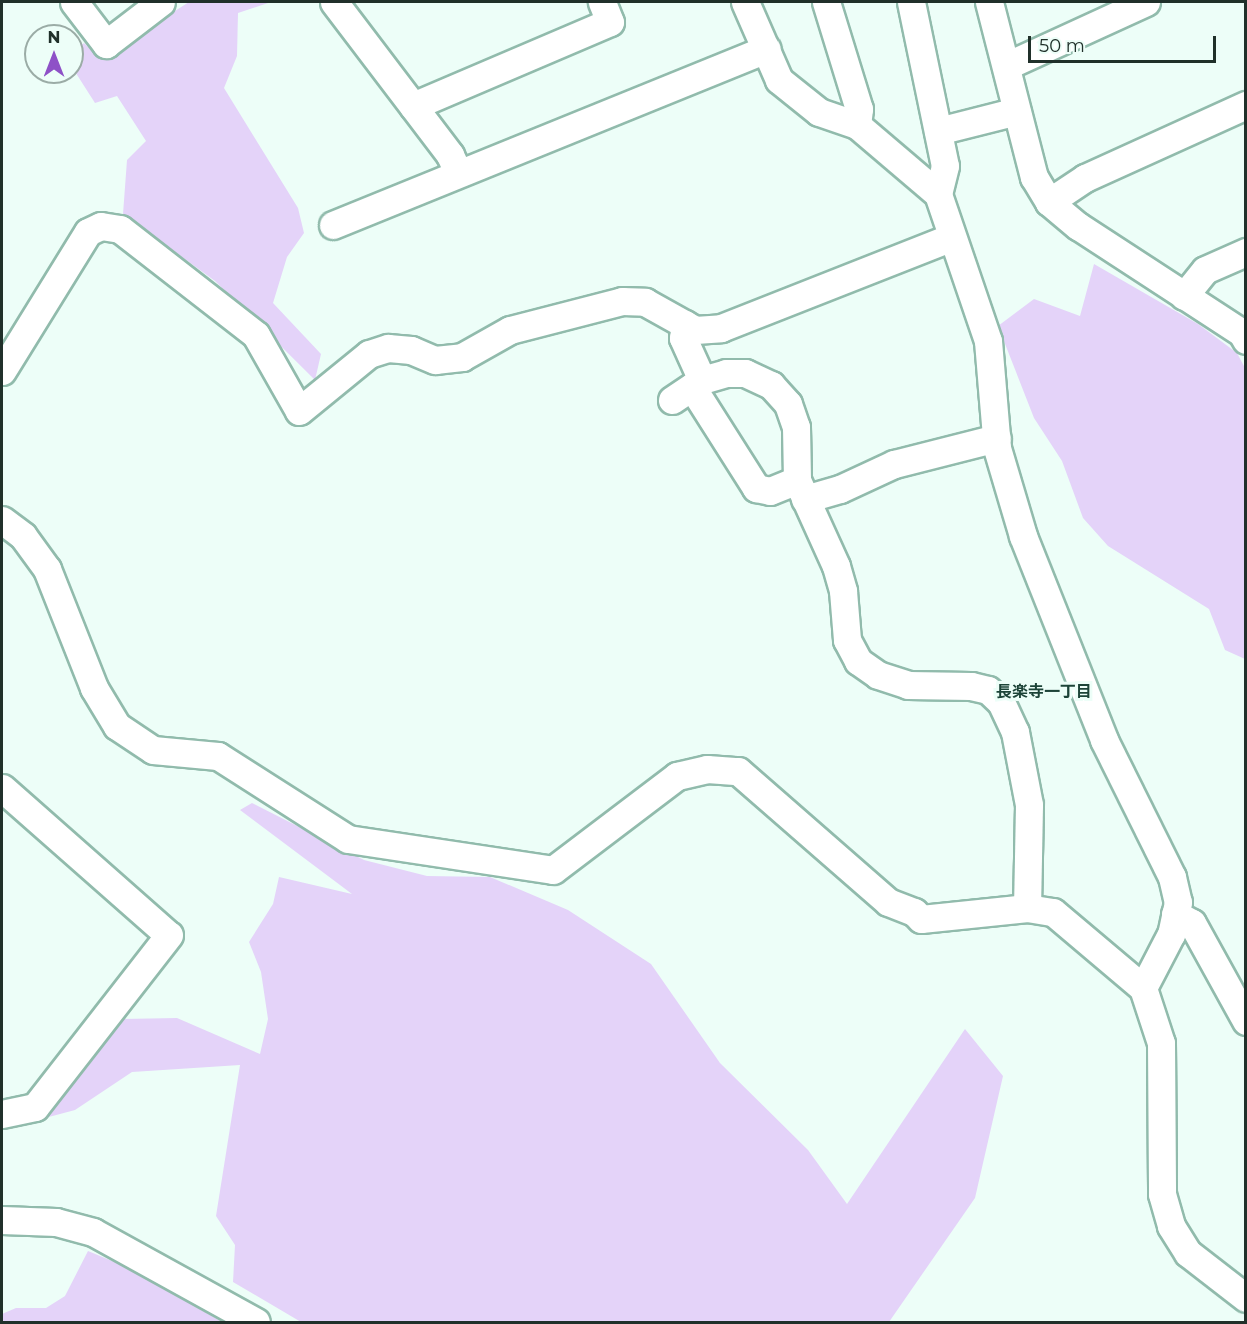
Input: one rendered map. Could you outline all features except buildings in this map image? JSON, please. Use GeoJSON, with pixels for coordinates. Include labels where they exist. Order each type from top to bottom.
{"type":"FeatureCollection","features":[{"type":"Feature","properties":{"kind":"street"},"geometry":{"type":"LineString","coordinates":[[74,2],[106,44],[161,2]]}},
{"type":"Feature","properties":{"kind":"street"},"geometry":{"type":"LineString","coordinates":[[413,106],[610,22],[602,2]]}},
{"type":"Feature","properties":{"kind":"street"},"geometry":{"type":"LineString","coordinates":[[745,2],[779,80],[819,112],[857,125],[938,194],[988,341],[997,438],[1023,536],[1100,729],[1173,877],[1178,902],[1171,934],[1143,988]]}},
{"type":"Feature","properties":{"kind":"street"},"geometry":{"type":"LineString","coordinates":[[826,2],[859,109],[857,125]]}},
{"type":"Feature","properties":{"kind":"street"},"geometry":{"type":"LineString","coordinates":[[911,2],[945,166],[938,194]]}},
{"type":"Feature","properties":{"kind":"street"},"geometry":{"type":"LineString","coordinates":[[989,2],[1034,177],[1049,202],[1078,226],[1242,333],[1245,340]]}},
{"type":"Feature","properties":{"kind":"street"},"geometry":{"type":"LineString","coordinates":[[1005,66],[1146,2]]}},
{"type":"Feature","properties":{"kind":"street"},"geometry":{"type":"LineString","coordinates":[[338,3],[458,172]]}},
{"type":"Feature","properties":{"kind":"street"},"geometry":{"type":"LineString","coordinates":[[333,225],[458,172],[767,49]]}},
{"type":"Feature","properties":{"kind":"street"},"geometry":{"type":"LineString","coordinates":[[1049,202],[1085,178],[1245,105]]}},
{"type":"Feature","properties":{"kind":"street"},"geometry":{"type":"LineString","coordinates":[[938,131],[1017,111]]}},
{"type":"Feature","properties":{"kind":"street"},"geometry":{"type":"LineString","coordinates":[[2,371],[88,232],[101,226],[120,229],[256,335],[299,411],[369,354],[388,348],[411,350],[435,360],[462,357],[510,330],[622,301],[645,302],[695,330],[721,328],[952,237]]}},
{"type":"Feature","properties":{"kind":"street"},"geometry":{"type":"LineString","coordinates":[[1184,296],[1205,270],[1245,252]]}},
{"type":"Feature","properties":{"kind":"street"},"geometry":{"type":"LineString","coordinates":[[685,324],[683,338],[689,389],[756,488],[770,491],[840,489],[894,464],[997,438]]}},
{"type":"Feature","properties":{"kind":"street"},"geometry":{"type":"LineString","coordinates":[[689,389],[726,373],[745,373],[771,385],[788,404],[796,427],[801,490],[836,566],[843,591],[847,640],[858,661],[878,675],[908,685],[971,686],[988,690],[1001,702],[1015,732],[1029,805],[1027,908]]}},
{"type":"Feature","properties":{"kind":"street"},"geometry":{"type":"LineString","coordinates":[[2,520],[23,536],[47,568],[94,688],[117,726],[153,750],[218,756],[348,839],[553,870],[677,776],[707,768],[738,771],[888,903],[914,912],[921,919],[1027,908],[1053,912],[1076,928],[1143,988],[1161,1043],[1162,1194],[1172,1226],[1188,1253],[1245,1298]]}},
{"type":"Feature","properties":{"kind":"street"},"geometry":{"type":"LineString","coordinates":[[2,788],[169,935],[35,1107],[2,1114]]}},
{"type":"Feature","properties":{"kind":"street"},"geometry":{"type":"LineString","coordinates":[[1175,914],[1192,923],[1245,1021]]}},
{"type":"Feature","properties":{"kind":"street"},"geometry":{"type":"LineString","coordinates":[[2,1220],[56,1222],[93,1232],[256,1323]]}},
{"type":"Feature","properties":{"kind":"shaded area"},"geometry":{"type":"Polygon","coordinates":[[[189,2],[271,2],[238,13],[237,56],[224,88],[298,208],[304,233],[287,257],[273,303],[321,354],[315,380],[215,281],[123,214],[127,160],[146,141],[117,96],[95,103],[83,84],[84,43],[100,59],[189,2]]]}},
{"type":"Feature","properties":{"kind":"shaded area"},"geometry":{"type":"Polygon","coordinates":[[[1094,264],[1198,324],[1237,353],[1245,368],[1245,659],[1225,650],[1209,609],[1108,546],[1083,518],[1062,461],[1034,418],[998,326],[1034,299],[1080,316],[1094,264]]]}},
{"type":"Feature","properties":{"kind":"shaded area"},"geometry":{"type":"Polygon","coordinates":[[[252,803],[364,860],[427,876],[490,877],[568,910],[651,964],[720,1063],[808,1150],[847,1204],[965,1029],[1003,1076],[975,1198],[889,1322],[301,1322],[233,1282],[235,1245],[216,1216],[240,1065],[132,1072],[75,1110],[30,1122],[122,1019],[177,1018],[260,1054],[268,1019],[261,972],[249,942],[273,904],[279,877],[352,894],[240,810],[252,803]]]}},
{"type":"Feature","properties":{"kind":"shaded area"},"geometry":{"type":"Polygon","coordinates":[[[88,1251],[129,1268],[222,1322],[2,1322],[2,1314],[16,1308],[46,1308],[65,1296],[88,1251]]]}},
{"type":"Feature","properties":{"kind":"district","name":"長楽寺一丁目"},"geometry":{"type":"Point","coordinates":[1044,692]}}]}
